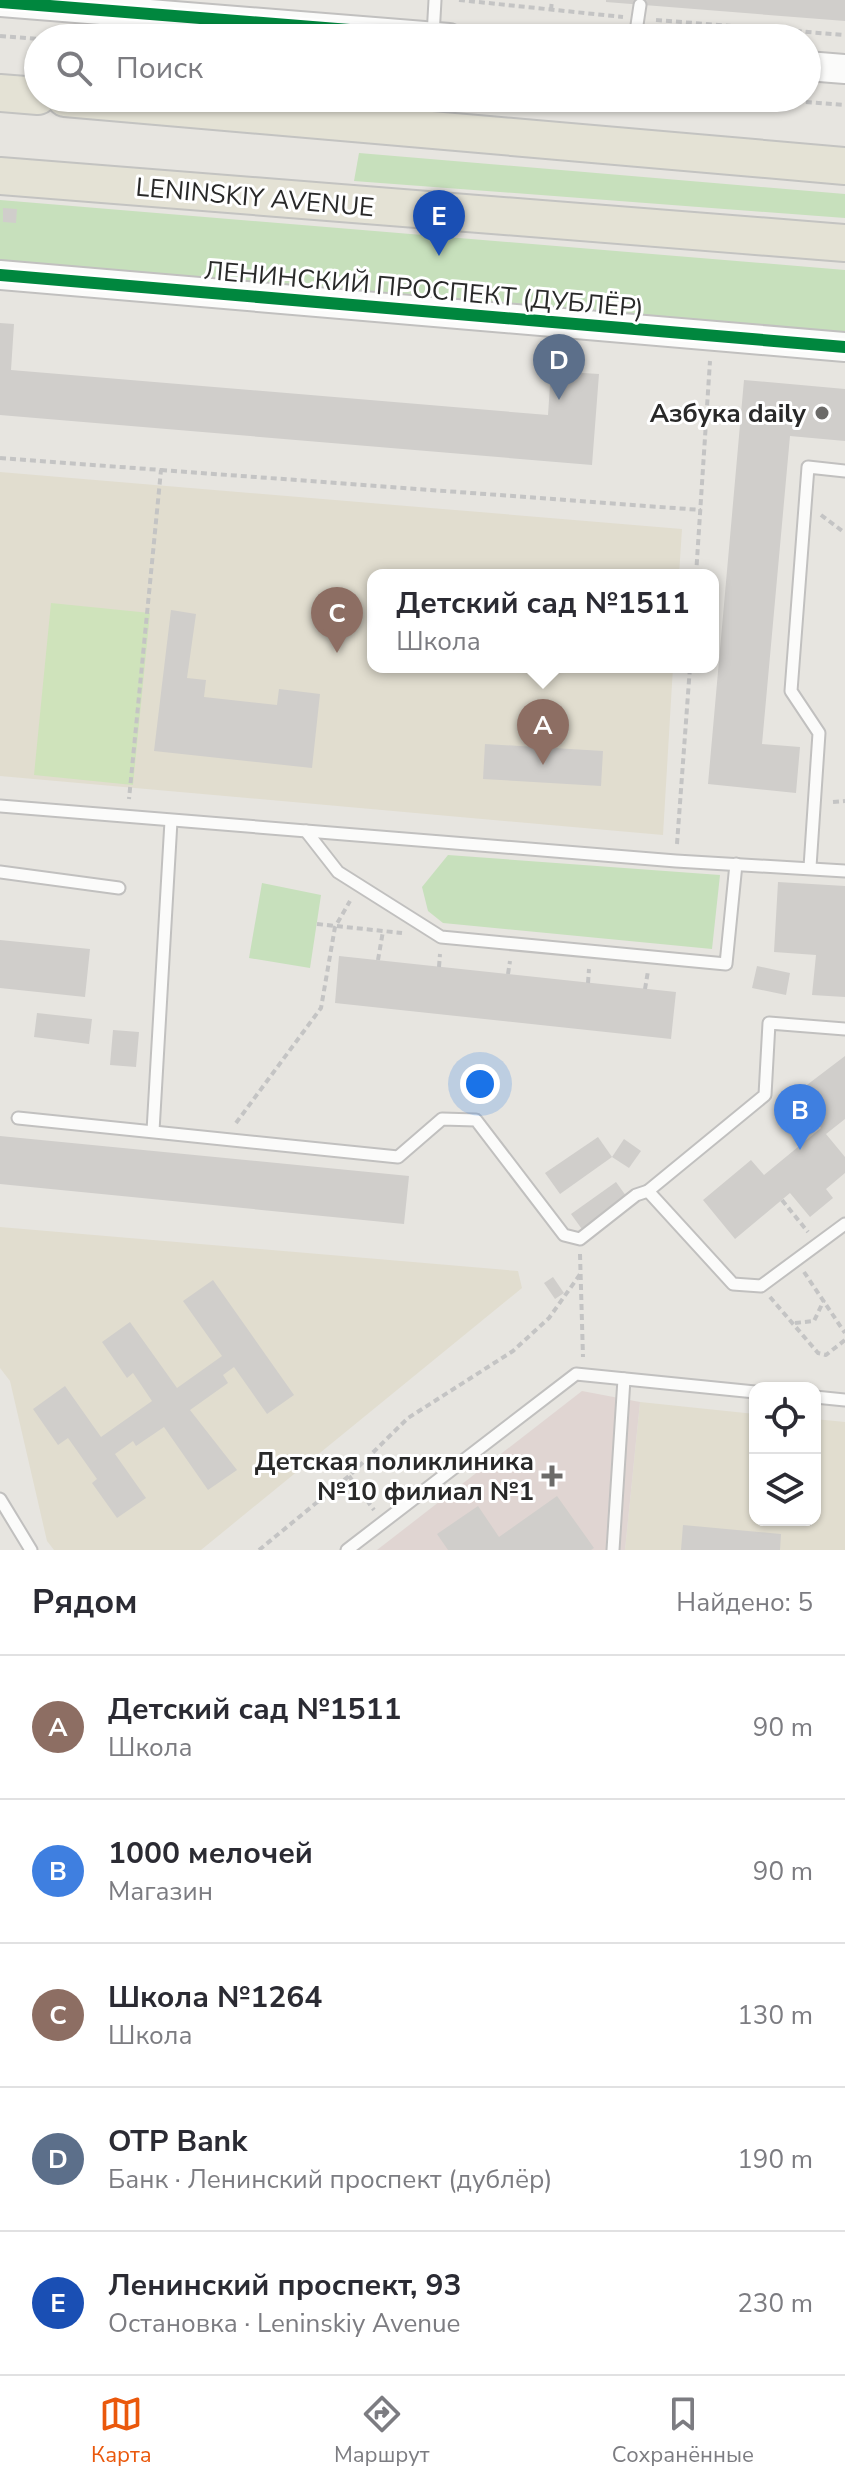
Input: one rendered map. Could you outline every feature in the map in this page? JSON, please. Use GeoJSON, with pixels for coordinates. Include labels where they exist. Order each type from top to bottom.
{"type":"FeatureCollection","features":[{"type":"Feature","properties":{"kind":"main road"},"geometry":{"type":"LineString","coordinates":[[0,93],[24,95]]}},
{"type":"Feature","properties":{"kind":"main road"},"geometry":{"type":"LineString","coordinates":[[226,112],[845,166]]}},
{"type":"Feature","properties":{"kind":"main road","name":"LENINSKIY AVENUE"},"geometry":{"type":"LineString","coordinates":[[0,176],[845,243]]}},
{"type":"Feature","properties":{"kind":"street"},"geometry":{"type":"LineString","coordinates":[[11,2],[316,24]]}},
{"type":"Feature","properties":{"kind":"street"},"geometry":{"type":"LineString","coordinates":[[821,67],[845,69]]}},
{"type":"Feature","properties":{"kind":"street","name":"ЛЕНИНСКИЙ ПРОСПЕКТ (ДУБЛЁР)"},"geometry":{"type":"LineString","coordinates":[[0,275],[845,347]]}},
{"type":"Feature","properties":{"kind":"lane"},"geometry":{"type":"LineString","coordinates":[[435,0],[439,24]]}},
{"type":"Feature","properties":{"kind":"lane"},"geometry":{"type":"LineString","coordinates":[[637,24],[640,5]]}},
{"type":"Feature","properties":{"kind":"lane"},"geometry":{"type":"LineString","coordinates":[[810,867],[819,733],[791,691],[808,467],[845,471]]}},
{"type":"Feature","properties":{"kind":"lane"},"geometry":{"type":"LineString","coordinates":[[0,806],[676,861],[845,871]]}},
{"type":"Feature","properties":{"kind":"lane"},"geometry":{"type":"LineString","coordinates":[[153,1131],[171,821]]}},
{"type":"Feature","properties":{"kind":"lane"},"geometry":{"type":"LineString","coordinates":[[306,831],[338,872],[441,937],[726,964],[736,864]]}},
{"type":"Feature","properties":{"kind":"lane"},"geometry":{"type":"LineString","coordinates":[[0,872],[119,888]]}},
{"type":"Feature","properties":{"kind":"lane"},"geometry":{"type":"LineString","coordinates":[[18,1118],[398,1157],[442,1119],[476,1120],[564,1235],[580,1239],[636,1195],[648,1191],[765,1095],[769,1023],[845,1029]]}},
{"type":"Feature","properties":{"kind":"lane"},"geometry":{"type":"LineString","coordinates":[[648,1191],[733,1284],[761,1286],[845,1224]]}},
{"type":"Feature","properties":{"kind":"lane"},"geometry":{"type":"LineString","coordinates":[[347,1550],[576,1374],[749,1391]]}},
{"type":"Feature","properties":{"kind":"lane"},"geometry":{"type":"LineString","coordinates":[[613,1550],[624,1379]]}},
{"type":"Feature","properties":{"kind":"lane"},"geometry":{"type":"LineString","coordinates":[[821,1398],[845,1400]]}},
{"type":"Feature","properties":{"kind":"lane"},"geometry":{"type":"LineString","coordinates":[[1,1506],[31,1550]]}},
{"type":"Feature","properties":{"kind":"path"},"geometry":{"type":"LineString","coordinates":[[551,10],[552,0]]}},
{"type":"Feature","properties":{"kind":"path"},"geometry":{"type":"LineString","coordinates":[[0,36],[24,38]]}},
{"type":"Feature","properties":{"kind":"path"},"geometry":{"type":"LineString","coordinates":[[821,103],[845,105]]}},
{"type":"Feature","properties":{"kind":"path"},"geometry":{"type":"LineString","coordinates":[[696,569],[710,361]]}},
{"type":"Feature","properties":{"kind":"path"},"geometry":{"type":"LineString","coordinates":[[0,458],[701,510]]}},
{"type":"Feature","properties":{"kind":"path"},"geometry":{"type":"LineString","coordinates":[[127,817],[161,470]]}},
{"type":"Feature","properties":{"kind":"path"},"geometry":{"type":"LineString","coordinates":[[805,504],[845,533]]}},
{"type":"Feature","properties":{"kind":"path"},"geometry":{"type":"LineString","coordinates":[[676,861],[690,673]]}},
{"type":"Feature","properties":{"kind":"path"},"geometry":{"type":"LineString","coordinates":[[224,1139],[321,1008],[335,927],[360,886]]}},
{"type":"Feature","properties":{"kind":"path"},"geometry":{"type":"LineString","coordinates":[[317,924],[441,937]]}},
{"type":"Feature","properties":{"kind":"path"},"geometry":{"type":"LineString","coordinates":[[378,960],[383,931]]}},
{"type":"Feature","properties":{"kind":"path"},"geometry":{"type":"LineString","coordinates":[[782,1200],[818,1245]]}},
{"type":"Feature","properties":{"kind":"path"},"geometry":{"type":"LineString","coordinates":[[580,1239],[584,1375]]}},
{"type":"Feature","properties":{"kind":"path"},"geometry":{"type":"LineString","coordinates":[[796,1261],[845,1333]]}},
{"type":"Feature","properties":{"kind":"path"},"geometry":{"type":"LineString","coordinates":[[259,1550],[349,1476],[408,1418],[513,1351],[549,1318],[581,1273]]}},
{"type":"Feature","properties":{"kind":"path"},"geometry":{"type":"LineString","coordinates":[[761,1286],[818,1353],[826,1355],[845,1340]]}},
{"type":"Feature","properties":{"kind":"path"},"geometry":{"type":"LineString","coordinates":[[792,1323],[814,1321],[824,1300]]}},
{"type":"Feature","properties":{"kind":"path"},"geometry":{"type":"LineString","coordinates":[[349,1476],[383,1522]]}},
{"type":"Feature","properties":{"kind":"shaded area"},"geometry":{"type":"Polygon","coordinates":[[[0,472],[682,529],[679,569],[367,569],[367,673],[673,673],[663,835],[0,776],[0,472]]]}},
{"type":"Feature","properties":{"kind":"shaded area"},"geometry":{"type":"Polygon","coordinates":[[[0,1227],[518,1271],[522,1288],[201,1550],[54,1550],[47,1541],[10,1381],[0,1368],[0,1227]]]}},
{"type":"Feature","properties":{"kind":"shaded area","name":"Детская поликлиника №10 филиал №1"},"geometry":{"type":"Polygon","coordinates":[[[582,1391],[640,1402],[625,1550],[377,1550],[582,1391]]]}},
{"type":"Feature","properties":{"kind":"shaded area"},"geometry":{"type":"Polygon","coordinates":[[[640,1402],[749,1413],[749,1526],[821,1526],[821,1420],[845,1422],[845,1550],[625,1550],[640,1402]]]}},
{"type":"Feature","properties":{"kind":"green space"},"geometry":{"type":"Polygon","coordinates":[[[359,153],[845,194],[845,218],[354,181],[359,153]]]}},
{"type":"Feature","properties":{"kind":"green space"},"geometry":{"type":"Polygon","coordinates":[[[0,200],[845,270],[845,333],[0,263],[0,200]]]}},
{"type":"Feature","properties":{"kind":"green space"},"geometry":{"type":"Polygon","coordinates":[[[51,603],[150,613],[133,785],[34,775],[51,603]]]}},
{"type":"Feature","properties":{"kind":"green space"},"geometry":{"type":"Polygon","coordinates":[[[448,855],[720,875],[712,949],[443,923],[428,911],[422,887],[448,855]]]}},
{"type":"Feature","properties":{"kind":"green space"},"geometry":{"type":"Polygon","coordinates":[[[262,883],[321,895],[310,968],[249,958],[262,883]]]}},
{"type":"Feature","properties":{"kind":"building"},"geometry":{"type":"Polygon","coordinates":[[[845,0],[845,21],[606,2],[845,0]]]}},
{"type":"Feature","properties":{"kind":"building"},"geometry":{"type":"Polygon","coordinates":[[[3,208],[17,209],[16,223],[3,222],[3,208]]]}},
{"type":"Feature","properties":{"kind":"building"},"geometry":{"type":"Polygon","coordinates":[[[0,323],[14,324],[11,370],[548,415],[551,371],[599,374],[592,465],[0,415],[0,323]]]}},
{"type":"Feature","properties":{"kind":"building"},"geometry":{"type":"Polygon","coordinates":[[[744,380],[845,389],[845,441],[790,436],[762,744],[800,747],[796,793],[708,784],[744,380]]]}},
{"type":"Feature","properties":{"kind":"building"},"geometry":{"type":"Polygon","coordinates":[[[171,610],[196,614],[187,678],[206,680],[204,697],[277,705],[279,689],[320,694],[312,768],[154,751],[171,610]]]}},
{"type":"Feature","properties":{"kind":"building"},"geometry":{"type":"Polygon","coordinates":[[[485,744],[603,751],[601,786],[483,779],[485,744]]]}},
{"type":"Feature","properties":{"kind":"building"},"geometry":{"type":"Polygon","coordinates":[[[778,882],[845,886],[845,997],[812,995],[816,955],[774,952],[778,882]]]}},
{"type":"Feature","properties":{"kind":"building"},"geometry":{"type":"Polygon","coordinates":[[[0,940],[90,949],[85,997],[0,988],[0,940]]]}},
{"type":"Feature","properties":{"kind":"building"},"geometry":{"type":"Polygon","coordinates":[[[339,956],[676,992],[671,1039],[335,1003],[339,956]]]}},
{"type":"Feature","properties":{"kind":"building"},"geometry":{"type":"Polygon","coordinates":[[[757,966],[790,973],[786,995],[752,988],[757,966]]]}},
{"type":"Feature","properties":{"kind":"building"},"geometry":{"type":"Polygon","coordinates":[[[37,1013],[92,1019],[89,1044],[34,1037],[37,1013]]]}},
{"type":"Feature","properties":{"kind":"building"},"geometry":{"type":"Polygon","coordinates":[[[113,1030],[139,1032],[136,1067],[110,1065],[113,1030]]]}},
{"type":"Feature","properties":{"kind":"building"},"geometry":{"type":"Polygon","coordinates":[[[845,1056],[845,1119],[826,1134],[845,1157],[845,1173],[826,1189],[833,1198],[810,1217],[790,1193],[735,1239],[703,1200],[751,1160],[764,1175],[821,1128],[795,1094],[845,1056]]]}},
{"type":"Feature","properties":{"kind":"building"},"geometry":{"type":"Polygon","coordinates":[[[0,1136],[409,1176],[404,1224],[0,1184],[0,1136]]]}},
{"type":"Feature","properties":{"kind":"building"},"geometry":{"type":"Polygon","coordinates":[[[598,1137],[612,1157],[560,1194],[545,1173],[598,1137]]]}},
{"type":"Feature","properties":{"kind":"building"},"geometry":{"type":"Polygon","coordinates":[[[624,1139],[641,1151],[629,1168],[612,1157],[624,1139]]]}},
{"type":"Feature","properties":{"kind":"building"},"geometry":{"type":"Polygon","coordinates":[[[616,1182],[629,1200],[584,1232],[571,1214],[616,1182]]]}},
{"type":"Feature","properties":{"kind":"building"},"geometry":{"type":"Polygon","coordinates":[[[553,1277],[564,1293],[555,1299],[544,1283],[553,1277]]]}},
{"type":"Feature","properties":{"kind":"building"},"geometry":{"type":"Polygon","coordinates":[[[213,1280],[294,1395],[267,1414],[234,1367],[223,1375],[228,1383],[190,1410],[237,1470],[208,1490],[164,1427],[136,1446],[133,1441],[115,1454],[146,1498],[117,1518],[92,1483],[97,1479],[68,1438],[58,1445],[33,1409],[65,1386],[101,1437],[152,1401],[133,1373],[127,1378],[102,1342],[130,1322],[177,1388],[222,1356],[183,1301],[213,1280]]]}},
{"type":"Feature","properties":{"kind":"building"},"geometry":{"type":"Polygon","coordinates":[[[557,1496],[594,1548],[448,1550],[437,1534],[478,1506],[499,1537],[557,1496]]]}},
{"type":"Feature","properties":{"kind":"building"},"geometry":{"type":"Polygon","coordinates":[[[683,1525],[781,1534],[780,1550],[681,1550],[683,1525]]]}},
{"type":"Feature","properties":{"kind":"cycle path"},"geometry":{"type":"LineString","coordinates":[[0,2],[274,24]]}},
{"type":"Feature","properties":{"kind":"cycle path"},"geometry":{"type":"LineString","coordinates":[[0,275],[845,347]]}},
{"type":"Feature","properties":{"kind":"place","name":"Ленинский проспект, 93"},"geometry":{"type":"Point","coordinates":[439,256]}},
{"type":"Feature","properties":{"kind":"place","name":"OTP Bank"},"geometry":{"type":"Point","coordinates":[559,400]}},
{"type":"Feature","properties":{"kind":"place","name":"Азбука daily"},"geometry":{"type":"Point","coordinates":[822,413]}},
{"type":"Feature","properties":{"kind":"place","name":"Школа №1264"},"geometry":{"type":"Point","coordinates":[337,653]}},
{"type":"Feature","properties":{"kind":"place","name":"Детский сад №1511"},"geometry":{"type":"Point","coordinates":[543,765]}},
{"type":"Feature","properties":{"kind":"place","name":"1000 мелочей"},"geometry":{"type":"Point","coordinates":[800,1150]}},
{"type":"Feature","properties":{"kind":"place","name":"Детская поликлиника №10 филиал №1"},"geometry":{"type":"Point","coordinates":[552,1476]}}]}
